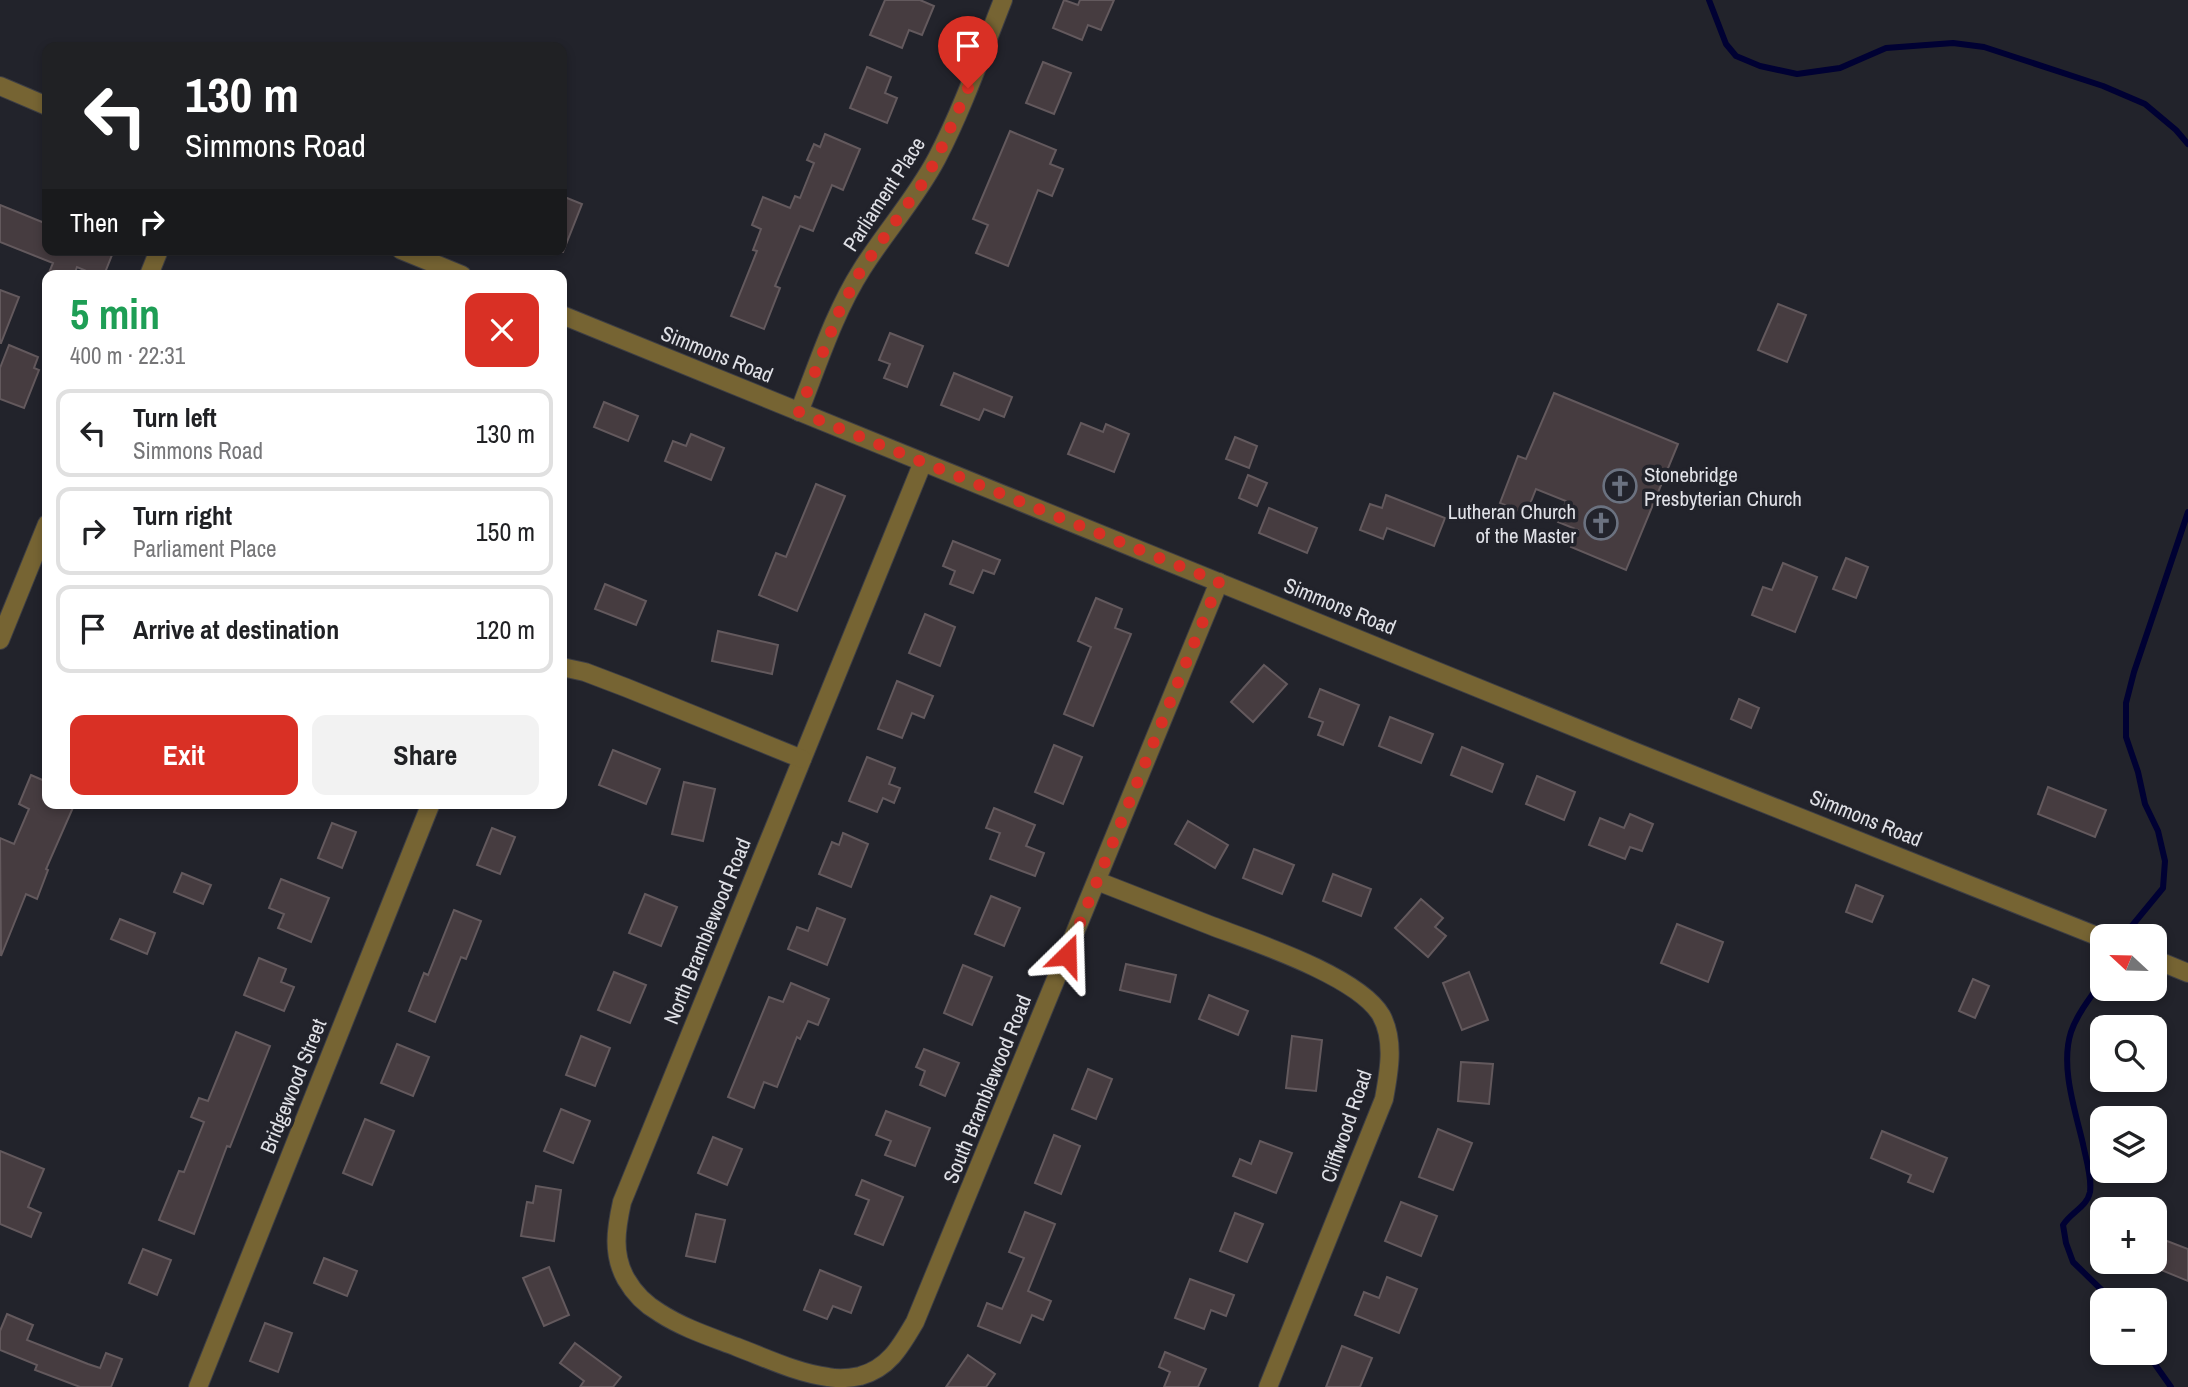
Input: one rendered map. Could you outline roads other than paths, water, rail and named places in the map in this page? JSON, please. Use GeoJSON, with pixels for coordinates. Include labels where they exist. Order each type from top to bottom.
{"type":"FeatureCollection","features":[{"type":"Feature","properties":{"kind":"street","name":"Parliament Place"},"geometry":{"type":"LineString","coordinates":[[799,412],[839,312],[861,270],[922,184],[937,158],[1003,0]]}},
{"type":"Feature","properties":{"kind":"street"},"geometry":{"type":"LineString","coordinates":[[0,86],[42,104]]}},
{"type":"Feature","properties":{"kind":"street"},"geometry":{"type":"LineString","coordinates":[[416,256],[450,270]]}},
{"type":"Feature","properties":{"kind":"street","name":"Simmons Road"},"geometry":{"type":"LineString","coordinates":[[567,317],[2090,933]]}},
{"type":"Feature","properties":{"kind":"street","name":"North Bramblewood Road"},"geometry":{"type":"LineString","coordinates":[[755,1354],[677,1323],[645,1302],[626,1280],[616,1245],[616,1230],[622,1202],[643,1148],[923,462]]}},
{"type":"Feature","properties":{"kind":"street"},"geometry":{"type":"LineString","coordinates":[[0,640],[42,536]]}},
{"type":"Feature","properties":{"kind":"street","name":"South Bramblewood Road"},"geometry":{"type":"LineString","coordinates":[[755,1354],[814,1374],[845,1378],[874,1370],[895,1356],[915,1322],[1219,582]]}},
{"type":"Feature","properties":{"kind":"street"},"geometry":{"type":"LineString","coordinates":[[567,668],[627,688],[802,759]]}},
{"type":"Feature","properties":{"kind":"street","name":"Bridgewood Street"},"geometry":{"type":"LineString","coordinates":[[198,1387],[429,809]]}},
{"type":"Feature","properties":{"kind":"street","name":"Cliffwood Road"},"geometry":{"type":"LineString","coordinates":[[1097,881],[1261,945],[1332,976],[1359,993],[1381,1015],[1390,1053],[1390,1069],[1384,1098],[1268,1387]]}},
{"type":"Feature","properties":{"kind":"street"},"geometry":{"type":"LineString","coordinates":[[2167,964],[2188,973]]}},
{"type":"Feature","properties":{"kind":"waterway"},"geometry":{"type":"LineString","coordinates":[[1709,0],[1726,44],[1736,56],[1760,66],[1797,74],[1840,68],[1886,48],[1953,43],[1984,47],[2103,86],[2145,104],[2188,144]]}},
{"type":"Feature","properties":{"kind":"waterway"},"geometry":{"type":"LineString","coordinates":[[2133,924],[2163,888],[2165,861],[2158,831],[2145,804],[2126,737],[2126,703],[2188,512]]}},
{"type":"Feature","properties":{"kind":"waterway"},"geometry":{"type":"LineString","coordinates":[[2090,999],[2071,1032],[2067,1059],[2070,1088],[2088,1168],[2090,1192],[2086,1202],[2063,1225],[2073,1262],[2100,1288]]}},
{"type":"Feature","properties":{"kind":"waterway"},"geometry":{"type":"LineString","coordinates":[[2155,1365],[2171,1387]]}},
{"type":"Feature","properties":{"kind":"place","name":"Stonebridge Presbyterian Church"},"geometry":{"type":"Point","coordinates":[1620,486]}},
{"type":"Feature","properties":{"kind":"place","name":"Lutheran Church of the Master"},"geometry":{"type":"Point","coordinates":[1601,523]}}]}
